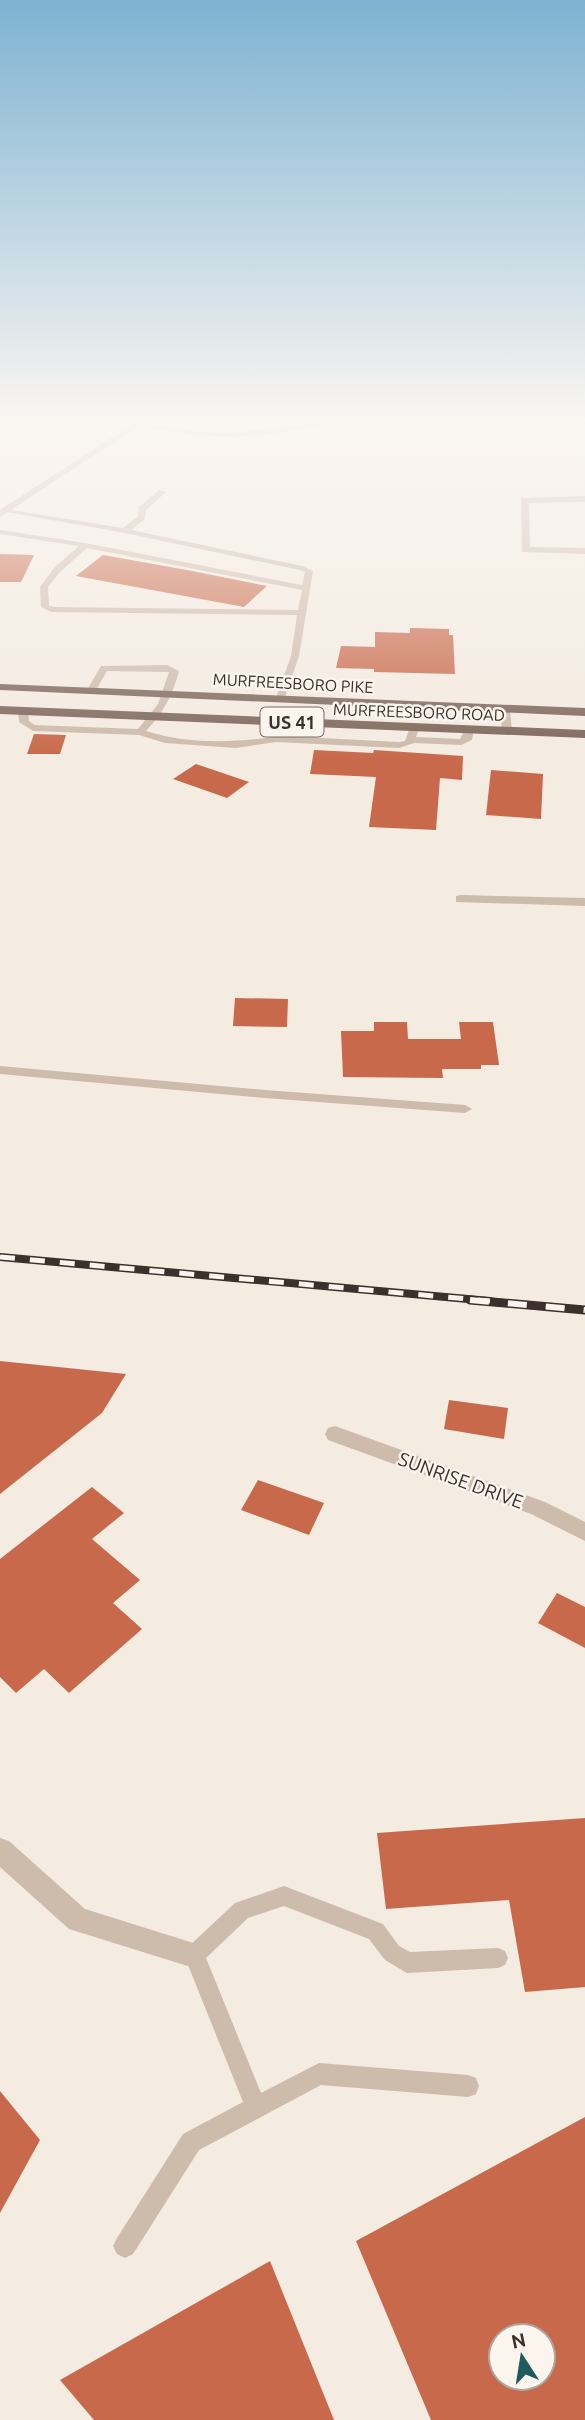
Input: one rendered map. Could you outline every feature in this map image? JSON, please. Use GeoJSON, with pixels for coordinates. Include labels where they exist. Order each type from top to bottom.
{"type":"FeatureCollection","features":[{"type":"Feature","properties":{"kind":"main road","name":"MURFREESBORO PIKE"},"geometry":{"type":"LineString","coordinates":[[0,687],[585,712]]}},
{"type":"Feature","properties":{"kind":"main road","name":"MURFREESBORO ROAD"},"geometry":{"type":"LineString","coordinates":[[0,710],[290,722],[414,734],[469,730],[585,734]]}},
{"type":"Feature","properties":{"kind":"street"},"geometry":{"type":"LineString","coordinates":[[525,534],[526,550],[585,551]]}},
{"type":"Feature","properties":{"kind":"street"},"geometry":{"type":"LineString","coordinates":[[461,899],[585,901]]}},
{"type":"Feature","properties":{"kind":"street","name":"SUNRISE DRIVE"},"geometry":{"type":"LineString","coordinates":[[335,1433],[538,1508],[585,1532]]}},
{"type":"Feature","properties":{"kind":"street"},"geometry":{"type":"LineString","coordinates":[[0,1850],[78,1920],[194,1955]]}},
{"type":"Feature","properties":{"kind":"lane"},"geometry":{"type":"LineString","coordinates":[[13,534],[306,587]]}},
{"type":"Feature","properties":{"kind":"lane"},"geometry":{"type":"LineString","coordinates":[[139,534],[309,571],[295,656],[281,698]]}},
{"type":"Feature","properties":{"kind":"lane"},"geometry":{"type":"LineString","coordinates":[[85,545],[57,570],[44,587],[45,607],[54,610],[301,614]]}},
{"type":"Feature","properties":{"kind":"lane"},"geometry":{"type":"LineString","coordinates":[[92,690],[104,668],[112,666],[167,668],[174,671],[170,693],[156,716],[140,732]]}},
{"type":"Feature","properties":{"kind":"lane"},"geometry":{"type":"LineString","coordinates":[[505,709],[507,731]]}},
{"type":"Feature","properties":{"kind":"lane"},"geometry":{"type":"LineString","coordinates":[[23,711],[24,722],[33,727],[140,732],[165,740],[236,745],[276,739],[399,745],[410,743],[414,734]]}},
{"type":"Feature","properties":{"kind":"lane"},"geometry":{"type":"LineString","coordinates":[[276,739],[290,722]]}},
{"type":"Feature","properties":{"kind":"lane"},"geometry":{"type":"LineString","coordinates":[[0,1070],[465,1109]]}},
{"type":"Feature","properties":{"kind":"lane"},"geometry":{"type":"LineString","coordinates":[[256,2107],[194,1955],[242,1910],[284,1896],[376,1931],[392,1953],[407,1963],[498,1958]]}},
{"type":"Feature","properties":{"kind":"lane"},"geometry":{"type":"LineString","coordinates":[[125,2246],[191,2142],[319,2074],[468,2086]]}},
{"type":"Feature","properties":{"kind":"building"},"geometry":{"type":"Polygon","coordinates":[[[0,554],[34,555],[21,582],[0,582],[0,554]]]}},
{"type":"Feature","properties":{"kind":"building"},"geometry":{"type":"Polygon","coordinates":[[[103,555],[267,586],[244,607],[76,576],[103,555]]]}},
{"type":"Feature","properties":{"kind":"building"},"geometry":{"type":"Polygon","coordinates":[[[410,628],[449,629],[449,635],[453,635],[455,674],[336,668],[341,646],[375,647],[375,632],[410,633],[410,628]]]}},
{"type":"Feature","properties":{"kind":"building"},"geometry":{"type":"Polygon","coordinates":[[[34,734],[66,735],[60,754],[27,754],[34,734]]]}},
{"type":"Feature","properties":{"kind":"building"},"geometry":{"type":"Polygon","coordinates":[[[314,750],[373,753],[374,750],[463,756],[462,780],[440,778],[436,830],[369,827],[376,777],[310,774],[314,750]]]}},
{"type":"Feature","properties":{"kind":"building"},"geometry":{"type":"Polygon","coordinates":[[[196,764],[249,782],[227,798],[173,779],[196,764]]]}},
{"type":"Feature","properties":{"kind":"building"},"geometry":{"type":"Polygon","coordinates":[[[491,770],[543,774],[541,819],[486,815],[491,770]]]}},
{"type":"Feature","properties":{"kind":"building"},"geometry":{"type":"Polygon","coordinates":[[[235,998],[288,999],[287,1027],[233,1026],[235,998]]]}},
{"type":"Feature","properties":{"kind":"building"},"geometry":{"type":"Polygon","coordinates":[[[374,1022],[407,1022],[408,1039],[461,1039],[459,1022],[493,1022],[499,1065],[481,1065],[481,1069],[442,1069],[443,1078],[343,1077],[341,1031],[374,1031],[374,1022]]]}},
{"type":"Feature","properties":{"kind":"building"},"geometry":{"type":"Polygon","coordinates":[[[0,1361],[126,1374],[102,1413],[0,1494],[0,1361]]]}},
{"type":"Feature","properties":{"kind":"building"},"geometry":{"type":"Polygon","coordinates":[[[449,1400],[508,1408],[504,1439],[444,1429],[449,1400]]]}},
{"type":"Feature","properties":{"kind":"building"},"geometry":{"type":"Polygon","coordinates":[[[258,1480],[324,1503],[309,1535],[241,1510],[258,1480]]]}},
{"type":"Feature","properties":{"kind":"building"},"geometry":{"type":"Polygon","coordinates":[[[92,1487],[124,1513],[92,1539],[140,1580],[113,1603],[142,1629],[69,1693],[44,1669],[16,1693],[0,1677],[0,1559],[92,1487]]]}},
{"type":"Feature","properties":{"kind":"building"},"geometry":{"type":"Polygon","coordinates":[[[557,1593],[585,1607],[585,1648],[538,1623],[557,1593]]]}},
{"type":"Feature","properties":{"kind":"building"},"geometry":{"type":"Polygon","coordinates":[[[585,1818],[585,1987],[525,1992],[509,1900],[386,1909],[377,1833],[585,1818]]]}},
{"type":"Feature","properties":{"kind":"building"},"geometry":{"type":"Polygon","coordinates":[[[0,2091],[40,2140],[0,2213],[0,2091]]]}},
{"type":"Feature","properties":{"kind":"building"},"geometry":{"type":"Polygon","coordinates":[[[585,2117],[585,2420],[431,2420],[356,2241],[585,2117]]]}},
{"type":"Feature","properties":{"kind":"building"},"geometry":{"type":"Polygon","coordinates":[[[270,2261],[334,2420],[94,2420],[60,2380],[270,2261]]]}},
{"type":"Feature","properties":{"kind":"railway"},"geometry":{"type":"LineString","coordinates":[[0,1257],[490,1301]]}},
{"type":"Feature","properties":{"kind":"railway"},"geometry":{"type":"LineString","coordinates":[[470,1300],[585,1310]]}}]}
